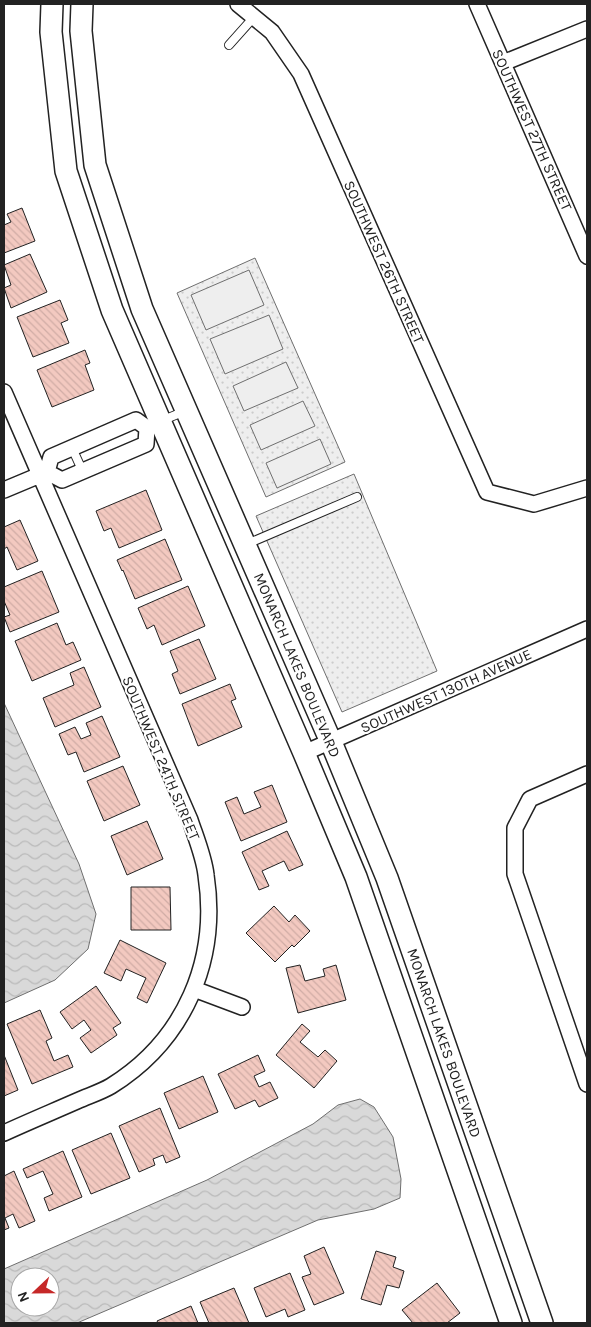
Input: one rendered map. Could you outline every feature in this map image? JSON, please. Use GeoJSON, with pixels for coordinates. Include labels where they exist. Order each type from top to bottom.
{"type":"FeatureCollection","features":[{"type":"Feature","properties":{"kind":"street","name":"MONARCH LAKES BOULEVARD"},"geometry":{"type":"LineString","coordinates":[[52,4],[51,32],[66,171],[112,310],[154,424],[304,753],[356,877],[511,1323]]}},
{"type":"Feature","properties":{"kind":"street","name":"MONARCH LAKES BOULEVARD"},"geometry":{"type":"LineString","coordinates":[[82,4],[81,31],[95,165],[142,309],[331,742],[387,878],[542,1323]]}},
{"type":"Feature","properties":{"kind":"street","name":"SOUTHWEST 26TH STREET"},"geometry":{"type":"LineString","coordinates":[[238,4],[272,32],[301,74],[486,492],[534,504],[587,488]]}},
{"type":"Feature","properties":{"kind":"street","name":"SOUTHWEST 27TH STREET"},"geometry":{"type":"LineString","coordinates":[[477,4],[583,234],[587,256]]}},
{"type":"Feature","properties":{"kind":"street"},"geometry":{"type":"LineString","coordinates":[[503,63],[587,28]]}},
{"type":"Feature","properties":{"kind":"street","name":"SOUTHWEST 24TH STREET"},"geometry":{"type":"LineString","coordinates":[[4,392],[43,473],[190,820],[206,874],[209,919],[208,941],[203,964],[194,989],[176,1024],[159,1046],[135,1069],[110,1087],[4,1133]]}},
{"type":"Feature","properties":{"kind":"street"},"geometry":{"type":"LineString","coordinates":[[4,490],[43,473],[51,457],[136,420],[154,424],[146,444],[62,480],[43,473]]}},
{"type":"Feature","properties":{"kind":"street","name":"SOUTHWEST 130TH AVENUE"},"geometry":{"type":"LineString","coordinates":[[304,753],[587,629]]}},
{"type":"Feature","properties":{"kind":"street"},"geometry":{"type":"LineString","coordinates":[[587,774],[530,799],[515,828],[515,874],[587,1084]]}},
{"type":"Feature","properties":{"kind":"street"},"geometry":{"type":"LineString","coordinates":[[194,989],[242,1007]]}},
{"type":"Feature","properties":{"kind":"lane"},"geometry":{"type":"LineString","coordinates":[[229,45],[254,17]]}},
{"type":"Feature","properties":{"kind":"lane"},"geometry":{"type":"LineString","coordinates":[[154,424],[186,410]]}},
{"type":"Feature","properties":{"kind":"lane"},"geometry":{"type":"LineString","coordinates":[[72,448],[82,472]]}},
{"type":"Feature","properties":{"kind":"lane"},"geometry":{"type":"LineString","coordinates":[[245,545],[356,497]]}},
{"type":"Feature","properties":{"kind":"shaded area"},"geometry":{"type":"Polygon","coordinates":[[[255,258],[345,462],[266,497],[177,293],[255,258]]]}},
{"type":"Feature","properties":{"kind":"shaded area"},"geometry":{"type":"Polygon","coordinates":[[[249,270],[264,305],[206,330],[191,295],[249,270]]]}},
{"type":"Feature","properties":{"kind":"shaded area"},"geometry":{"type":"Polygon","coordinates":[[[269,315],[283,349],[225,374],[210,339],[269,315]]]}},
{"type":"Feature","properties":{"kind":"shaded area"},"geometry":{"type":"Polygon","coordinates":[[[286,362],[298,388],[244,411],[233,386],[286,362]]]}},
{"type":"Feature","properties":{"kind":"shaded area"},"geometry":{"type":"Polygon","coordinates":[[[303,401],[315,426],[261,450],[250,425],[303,401]]]}},
{"type":"Feature","properties":{"kind":"shaded area"},"geometry":{"type":"Polygon","coordinates":[[[320,439],[331,464],[277,488],[266,463],[320,439]]]}},
{"type":"Feature","properties":{"kind":"shaded area"},"geometry":{"type":"Polygon","coordinates":[[[354,474],[437,671],[342,712],[256,516],[354,474]]]}},
{"type":"Feature","properties":{"kind":"water"},"geometry":{"type":"Polygon","coordinates":[[[4,703],[79,864],[96,914],[88,949],[55,980],[4,1003],[4,703]]]}},
{"type":"Feature","properties":{"kind":"water"},"geometry":{"type":"Polygon","coordinates":[[[360,1099],[374,1107],[393,1137],[401,1179],[400,1198],[374,1209],[318,1220],[77,1323],[4,1323],[4,1269],[207,1180],[313,1124],[338,1105],[360,1099]]]}},
{"type":"Feature","properties":{"kind":"building"},"geometry":{"type":"Polygon","coordinates":[[[22,208],[35,241],[4,253],[4,225],[11,222],[7,214],[22,208]]]}},
{"type":"Feature","properties":{"kind":"building"},"geometry":{"type":"Polygon","coordinates":[[[30,254],[47,292],[11,308],[4,288],[11,285],[4,265],[30,254]]]}},
{"type":"Feature","properties":{"kind":"building"},"geometry":{"type":"Polygon","coordinates":[[[60,300],[68,320],[61,323],[69,343],[33,357],[17,317],[60,300]]]}},
{"type":"Feature","properties":{"kind":"building"},"geometry":{"type":"Polygon","coordinates":[[[85,350],[90,363],[85,365],[94,390],[52,407],[37,370],[85,350]]]}},
{"type":"Feature","properties":{"kind":"building"},"geometry":{"type":"Polygon","coordinates":[[[146,490],[162,530],[119,548],[111,528],[104,531],[96,511],[146,490]]]}},
{"type":"Feature","properties":{"kind":"building"},"geometry":{"type":"Polygon","coordinates":[[[20,520],[38,561],[17,570],[7,547],[4,549],[4,527],[20,520]]]}},
{"type":"Feature","properties":{"kind":"building"},"geometry":{"type":"Polygon","coordinates":[[[165,539],[182,580],[135,599],[117,560],[165,539]]]}},
{"type":"Feature","properties":{"kind":"building"},"geometry":{"type":"Polygon","coordinates":[[[42,571],[59,612],[10,632],[4,617],[10,615],[4,601],[4,587],[42,571]]]}},
{"type":"Feature","properties":{"kind":"building"},"geometry":{"type":"Polygon","coordinates":[[[188,586],[205,626],[162,645],[154,625],[147,629],[138,608],[188,586]]]}},
{"type":"Feature","properties":{"kind":"building"},"geometry":{"type":"Polygon","coordinates":[[[57,623],[66,645],[73,642],[81,660],[32,681],[15,641],[57,623]]]}},
{"type":"Feature","properties":{"kind":"building"},"geometry":{"type":"Polygon","coordinates":[[[199,639],[216,679],[180,694],[172,674],[178,671],[170,651],[199,639]]]}},
{"type":"Feature","properties":{"kind":"building"},"geometry":{"type":"Polygon","coordinates":[[[84,667],[101,707],[55,727],[43,698],[74,685],[70,673],[84,667]]]}},
{"type":"Feature","properties":{"kind":"building"},"geometry":{"type":"Polygon","coordinates":[[[230,684],[236,699],[231,701],[242,727],[198,746],[182,704],[230,684]]]}},
{"type":"Feature","properties":{"kind":"building"},"geometry":{"type":"Polygon","coordinates":[[[102,716],[120,757],[84,772],[76,752],[68,755],[59,734],[75,727],[81,739],[91,735],[86,723],[102,716]]]}},
{"type":"Feature","properties":{"kind":"building"},"geometry":{"type":"Polygon","coordinates":[[[123,766],[140,805],[104,821],[87,781],[123,766]]]}},
{"type":"Feature","properties":{"kind":"building"},"geometry":{"type":"Polygon","coordinates":[[[272,785],[287,822],[241,841],[225,802],[237,797],[244,814],[261,807],[254,792],[272,785]]]}},
{"type":"Feature","properties":{"kind":"building"},"geometry":{"type":"Polygon","coordinates":[[[147,821],[163,859],[127,875],[111,836],[147,821]]]}},
{"type":"Feature","properties":{"kind":"building"},"geometry":{"type":"Polygon","coordinates":[[[287,831],[303,865],[289,871],[284,861],[262,871],[269,886],[259,890],[242,852],[287,831]]]}},
{"type":"Feature","properties":{"kind":"building"},"geometry":{"type":"Polygon","coordinates":[[[131,887],[170,887],[171,930],[131,930],[131,887]]]}},
{"type":"Feature","properties":{"kind":"building"},"geometry":{"type":"Polygon","coordinates":[[[274,906],[289,922],[295,915],[310,931],[275,962],[246,933],[274,906]]]}},
{"type":"Feature","properties":{"kind":"building"},"geometry":{"type":"Polygon","coordinates":[[[120,940],[166,963],[147,1003],[137,998],[146,978],[126,969],[121,981],[104,973],[120,940]]]}},
{"type":"Feature","properties":{"kind":"building"},"geometry":{"type":"Polygon","coordinates":[[[300,965],[305,981],[325,976],[323,969],[336,965],[346,1000],[298,1013],[286,968],[300,965]]]}},
{"type":"Feature","properties":{"kind":"building"},"geometry":{"type":"Polygon","coordinates":[[[96,986],[121,1023],[113,1028],[117,1035],[91,1053],[80,1038],[91,1030],[84,1020],[72,1029],[60,1012],[96,986]]]}},
{"type":"Feature","properties":{"kind":"building"},"geometry":{"type":"Polygon","coordinates":[[[40,1010],[52,1038],[46,1041],[54,1061],[68,1055],[73,1067],[32,1084],[7,1024],[40,1010]]]}},
{"type":"Feature","properties":{"kind":"building"},"geometry":{"type":"Polygon","coordinates":[[[302,1024],[310,1031],[300,1042],[318,1057],[325,1050],[337,1061],[314,1088],[276,1055],[302,1024]]]}},
{"type":"Feature","properties":{"kind":"building"},"geometry":{"type":"Polygon","coordinates":[[[4,1055],[18,1090],[4,1096],[4,1055]]]}},
{"type":"Feature","properties":{"kind":"building"},"geometry":{"type":"Polygon","coordinates":[[[258,1055],[265,1071],[254,1076],[259,1087],[270,1082],[278,1098],[259,1107],[255,1100],[235,1109],[218,1074],[258,1055]]]}},
{"type":"Feature","properties":{"kind":"building"},"geometry":{"type":"Polygon","coordinates":[[[203,1076],[218,1112],[179,1129],[164,1093],[203,1076]]]}},
{"type":"Feature","properties":{"kind":"building"},"geometry":{"type":"Polygon","coordinates":[[[160,1108],[180,1157],[166,1163],[163,1155],[153,1159],[155,1165],[139,1172],[119,1126],[160,1108]]]}},
{"type":"Feature","properties":{"kind":"building"},"geometry":{"type":"Polygon","coordinates":[[[111,1133],[130,1178],[91,1194],[72,1150],[111,1133]]]}},
{"type":"Feature","properties":{"kind":"building"},"geometry":{"type":"Polygon","coordinates":[[[63,1151],[82,1197],[49,1211],[44,1198],[53,1194],[43,1171],[27,1178],[23,1169],[63,1151]]]}},
{"type":"Feature","properties":{"kind":"building"},"geometry":{"type":"Polygon","coordinates":[[[14,1171],[35,1221],[19,1228],[13,1214],[5,1218],[9,1228],[4,1230],[4,1176],[14,1171]]]}},
{"type":"Feature","properties":{"kind":"building"},"geometry":{"type":"Polygon","coordinates":[[[324,1247],[344,1293],[314,1305],[302,1277],[311,1274],[304,1256],[324,1247]]]}},
{"type":"Feature","properties":{"kind":"building"},"geometry":{"type":"Polygon","coordinates":[[[376,1251],[396,1257],[393,1267],[404,1271],[399,1288],[387,1285],[381,1305],[361,1299],[376,1251]]]}},
{"type":"Feature","properties":{"kind":"building"},"geometry":{"type":"Polygon","coordinates":[[[290,1273],[305,1310],[288,1317],[285,1309],[266,1317],[254,1288],[290,1273]]]}},
{"type":"Feature","properties":{"kind":"building"},"geometry":{"type":"Polygon","coordinates":[[[437,1283],[460,1313],[447,1323],[413,1323],[402,1310],[437,1283]]]}},
{"type":"Feature","properties":{"kind":"building"},"geometry":{"type":"Polygon","coordinates":[[[234,1288],[249,1323],[209,1323],[200,1302],[234,1288]]]}},
{"type":"Feature","properties":{"kind":"building"},"geometry":{"type":"Polygon","coordinates":[[[191,1306],[198,1323],[158,1323],[157,1321],[191,1306]]]}}]}
